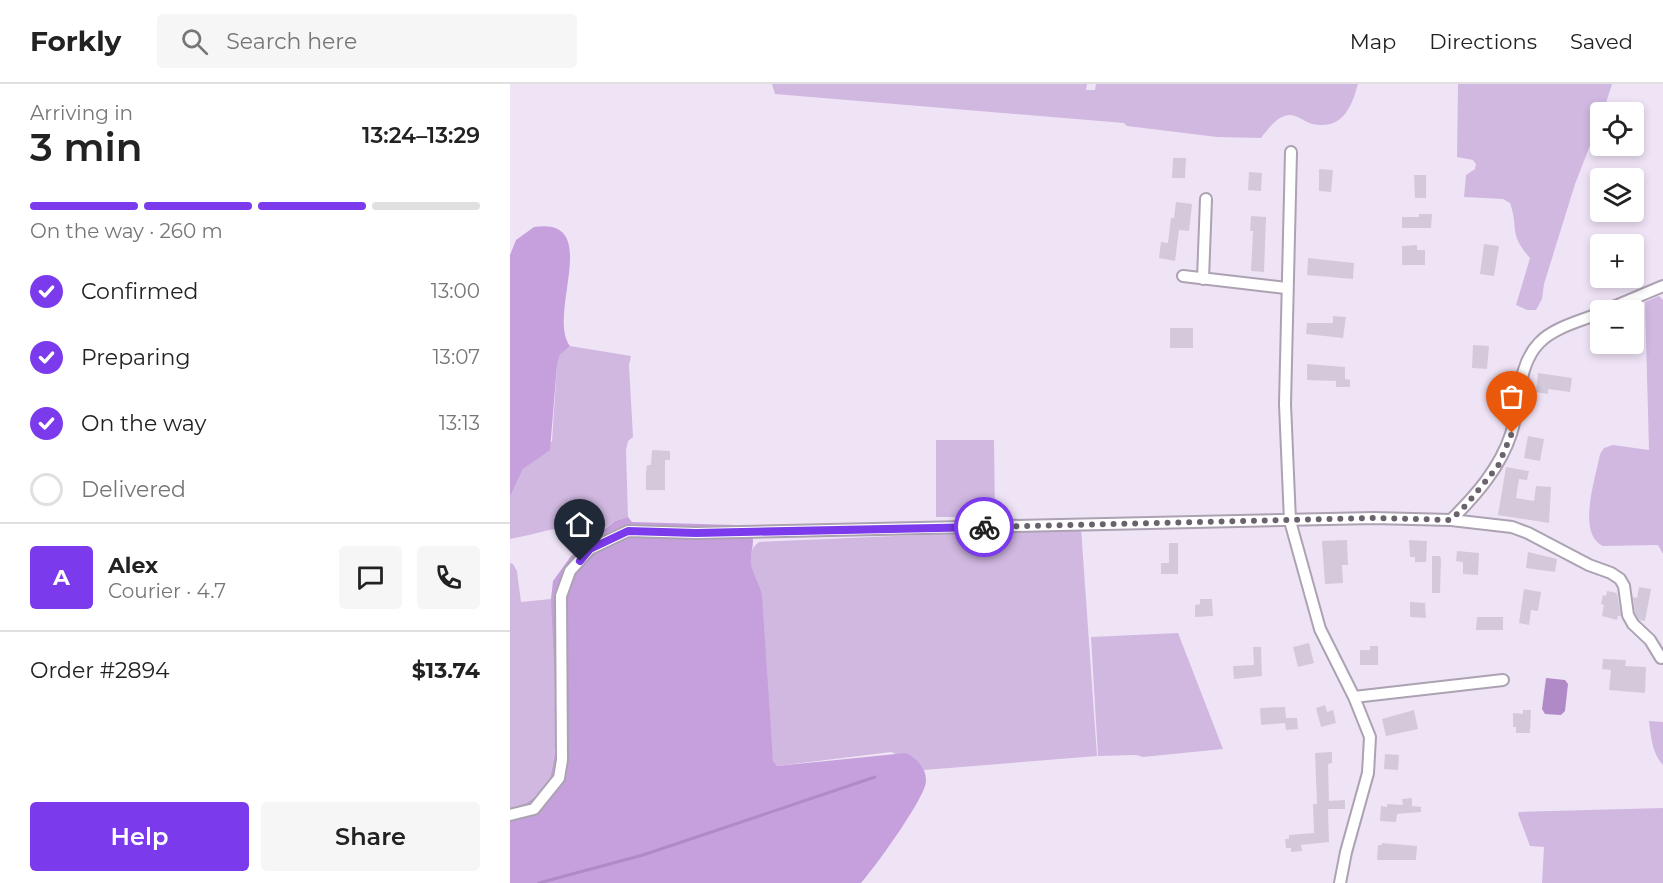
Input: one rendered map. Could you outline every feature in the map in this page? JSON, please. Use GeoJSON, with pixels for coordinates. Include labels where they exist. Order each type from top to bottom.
{"type":"FeatureCollection","features":[{"type":"Feature","properties":{"kind":"street"},"geometry":{"type":"LineString","coordinates":[[1291,152],[1285,404],[1290,521],[1320,629],[1354,697],[1370,737],[1368,773],[1346,852],[1340,883]]}},
{"type":"Feature","properties":{"kind":"street"},"geometry":{"type":"LineString","coordinates":[[1203,279],[1206,199]]}},
{"type":"Feature","properties":{"kind":"street"},"geometry":{"type":"LineString","coordinates":[[1183,276],[1286,288]]}},
{"type":"Feature","properties":{"kind":"street"},"geometry":{"type":"LineString","coordinates":[[1630,300],[1663,286]]}},
{"type":"Feature","properties":{"kind":"street"},"geometry":{"type":"LineString","coordinates":[[1451,520],[1498,466],[1512,433],[1522,379],[1533,351],[1549,334],[1590,317]]}},
{"type":"Feature","properties":{"kind":"street"},"geometry":{"type":"LineString","coordinates":[[510,815],[534,809],[559,778],[562,760],[561,596],[570,572],[590,549],[628,531],[708,533],[1374,518],[1451,520],[1512,527],[1620,579],[1624,586],[1628,615],[1633,624],[1650,640],[1661,658]]}},
{"type":"Feature","properties":{"kind":"street"},"geometry":{"type":"LineString","coordinates":[[1354,697],[1503,680]]}},
{"type":"Feature","properties":{"kind":"shaded area"},"geometry":{"type":"Polygon","coordinates":[[[772,84],[1087,84],[1086,90],[1095,90],[1096,84],[1358,84],[1352,102],[1344,116],[1338,121],[1322,125],[1312,124],[1293,115],[1281,117],[1261,138],[1217,137],[1127,126],[1124,123],[775,94],[772,84]]]}},
{"type":"Feature","properties":{"kind":"shaded area"},"geometry":{"type":"Polygon","coordinates":[[[1458,84],[1612,84],[1606,102],[1590,102],[1590,146],[1575,184],[1544,284],[1542,299],[1536,310],[1527,310],[1516,305],[1530,258],[1516,236],[1510,203],[1503,199],[1464,197],[1466,175],[1475,169],[1476,164],[1473,160],[1457,157],[1458,84]]]}},
{"type":"Feature","properties":{"kind":"shaded area"},"geometry":{"type":"Polygon","coordinates":[[[534,227],[555,228],[566,237],[570,252],[564,332],[570,346],[560,355],[557,365],[550,450],[523,469],[510,497],[510,255],[516,240],[534,227]]]}},
{"type":"Feature","properties":{"kind":"shaded area"},"geometry":{"type":"Polygon","coordinates":[[[1659,296],[1663,300],[1663,554],[1658,545],[1603,546],[1595,540],[1589,518],[1595,476],[1600,454],[1604,448],[1613,445],[1649,450],[1645,302],[1659,296]]]}},
{"type":"Feature","properties":{"kind":"shaded area"},"geometry":{"type":"Polygon","coordinates":[[[570,346],[631,356],[629,365],[633,437],[628,441],[626,450],[628,517],[615,521],[605,528],[569,526],[510,539],[510,497],[523,469],[535,460],[552,441],[557,365],[560,355],[570,346]]]}},
{"type":"Feature","properties":{"kind":"shaded area"},"geometry":{"type":"Polygon","coordinates":[[[936,440],[994,440],[995,517],[936,517],[936,440]]]}},
{"type":"Feature","properties":{"kind":"shaded area"},"geometry":{"type":"Polygon","coordinates":[[[628,517],[632,522],[735,525],[738,535],[752,534],[751,563],[762,596],[773,761],[777,766],[906,753],[923,768],[926,781],[918,802],[861,883],[510,883],[510,808],[526,803],[548,787],[556,747],[551,599],[553,581],[571,556],[615,521],[628,517]]]}},
{"type":"Feature","properties":{"kind":"shaded area"},"geometry":{"type":"Polygon","coordinates":[[[1081,528],[1097,756],[924,770],[920,764],[891,752],[777,766],[773,761],[751,565],[751,555],[756,544],[759,542],[1081,528]]]}},
{"type":"Feature","properties":{"kind":"shaded area"},"geometry":{"type":"Polygon","coordinates":[[[510,563],[517,571],[521,602],[551,599],[552,601],[557,718],[553,764],[548,786],[526,803],[510,808],[510,563]]]}},
{"type":"Feature","properties":{"kind":"shaded area"},"geometry":{"type":"Polygon","coordinates":[[[1178,633],[1223,749],[1143,757],[1136,755],[1098,756],[1091,637],[1178,633]]]}},
{"type":"Feature","properties":{"kind":"shaded area"},"geometry":{"type":"Polygon","coordinates":[[[1546,678],[1565,680],[1568,684],[1565,711],[1561,715],[1545,714],[1542,709],[1546,678]]]}},
{"type":"Feature","properties":{"kind":"shaded area"},"geometry":{"type":"Polygon","coordinates":[[[1649,721],[1663,722],[1663,765],[1654,750],[1649,721]]]}},
{"type":"Feature","properties":{"kind":"shaded area"},"geometry":{"type":"Polygon","coordinates":[[[1663,808],[1663,883],[1542,883],[1544,847],[1530,846],[1518,814],[1519,812],[1663,808]]]}},
{"type":"Feature","properties":{"kind":"building"},"geometry":{"type":"Polygon","coordinates":[[[1173,158],[1186,158],[1185,178],[1172,178],[1173,158]]]}},
{"type":"Feature","properties":{"kind":"building"},"geometry":{"type":"Polygon","coordinates":[[[1319,169],[1333,170],[1331,192],[1319,191],[1319,169]]]}},
{"type":"Feature","properties":{"kind":"building"},"geometry":{"type":"Polygon","coordinates":[[[1249,172],[1262,173],[1261,191],[1248,190],[1249,172]]]}},
{"type":"Feature","properties":{"kind":"building"},"geometry":{"type":"Polygon","coordinates":[[[1414,175],[1426,175],[1426,198],[1415,198],[1414,175]]]}},
{"type":"Feature","properties":{"kind":"building"},"geometry":{"type":"Polygon","coordinates":[[[1176,202],[1192,204],[1189,231],[1179,230],[1175,261],[1159,258],[1161,242],[1168,243],[1171,218],[1174,218],[1176,202]]]}},
{"type":"Feature","properties":{"kind":"building"},"geometry":{"type":"Polygon","coordinates":[[[1419,214],[1432,214],[1431,228],[1402,228],[1402,217],[1419,217],[1419,214]]]}},
{"type":"Feature","properties":{"kind":"building"},"geometry":{"type":"Polygon","coordinates":[[[1251,216],[1266,217],[1264,272],[1251,271],[1253,231],[1250,231],[1251,216]]]}},
{"type":"Feature","properties":{"kind":"building"},"geometry":{"type":"Polygon","coordinates":[[[1484,244],[1499,246],[1494,276],[1480,274],[1484,244]]]}},
{"type":"Feature","properties":{"kind":"building"},"geometry":{"type":"Polygon","coordinates":[[[1417,245],[1417,250],[1425,250],[1425,265],[1402,265],[1402,246],[1417,245]]]}},
{"type":"Feature","properties":{"kind":"building"},"geometry":{"type":"Polygon","coordinates":[[[1308,258],[1354,263],[1353,279],[1307,275],[1308,258]]]}},
{"type":"Feature","properties":{"kind":"building"},"geometry":{"type":"Polygon","coordinates":[[[1333,316],[1346,317],[1343,338],[1306,334],[1307,323],[1333,323],[1333,316]]]}},
{"type":"Feature","properties":{"kind":"building"},"geometry":{"type":"Polygon","coordinates":[[[1170,328],[1193,328],[1193,348],[1170,348],[1170,328]]]}},
{"type":"Feature","properties":{"kind":"building"},"geometry":{"type":"Polygon","coordinates":[[[1473,345],[1489,346],[1487,369],[1472,368],[1473,345]]]}},
{"type":"Feature","properties":{"kind":"building"},"geometry":{"type":"Polygon","coordinates":[[[1307,364],[1345,367],[1345,379],[1350,380],[1350,387],[1336,387],[1336,381],[1307,380],[1307,364]]]}},
{"type":"Feature","properties":{"kind":"building"},"geometry":{"type":"Polygon","coordinates":[[[1538,373],[1572,378],[1570,392],[1548,389],[1548,394],[1536,392],[1538,373]]]}},
{"type":"Feature","properties":{"kind":"building"},"geometry":{"type":"Polygon","coordinates":[[[1528,436],[1544,439],[1540,461],[1524,458],[1528,436]]]}},
{"type":"Feature","properties":{"kind":"building"},"geometry":{"type":"Polygon","coordinates":[[[652,450],[670,451],[670,460],[665,460],[665,490],[646,490],[647,465],[651,465],[652,450]]]}},
{"type":"Feature","properties":{"kind":"building"},"geometry":{"type":"Polygon","coordinates":[[[1506,467],[1529,471],[1527,480],[1519,479],[1516,498],[1534,501],[1536,486],[1551,487],[1549,523],[1498,515],[1506,467]]]}},
{"type":"Feature","properties":{"kind":"building"},"geometry":{"type":"Polygon","coordinates":[[[1347,540],[1348,565],[1342,565],[1343,583],[1325,584],[1322,541],[1347,540]]]}},
{"type":"Feature","properties":{"kind":"building"},"geometry":{"type":"Polygon","coordinates":[[[1409,540],[1427,541],[1426,562],[1415,562],[1415,557],[1410,557],[1409,540]]]}},
{"type":"Feature","properties":{"kind":"building"},"geometry":{"type":"Polygon","coordinates":[[[1169,543],[1178,543],[1178,574],[1161,574],[1161,563],[1169,563],[1169,543]]]}},
{"type":"Feature","properties":{"kind":"building"},"geometry":{"type":"Polygon","coordinates":[[[1457,551],[1479,553],[1478,575],[1463,574],[1463,562],[1456,561],[1457,551]]]}},
{"type":"Feature","properties":{"kind":"building"},"geometry":{"type":"Polygon","coordinates":[[[1528,552],[1557,559],[1555,572],[1526,568],[1528,552]]]}},
{"type":"Feature","properties":{"kind":"building"},"geometry":{"type":"Polygon","coordinates":[[[1432,556],[1440,556],[1441,560],[1440,593],[1432,593],[1432,556]]]}},
{"type":"Feature","properties":{"kind":"building"},"geometry":{"type":"Polygon","coordinates":[[[1639,587],[1651,589],[1645,621],[1639,620],[1635,613],[1633,597],[1637,598],[1639,587]]]}},
{"type":"Feature","properties":{"kind":"building"},"geometry":{"type":"Polygon","coordinates":[[[1524,589],[1541,592],[1538,611],[1531,610],[1529,625],[1519,623],[1524,589]]]}},
{"type":"Feature","properties":{"kind":"building"},"geometry":{"type":"Polygon","coordinates":[[[1607,591],[1617,593],[1621,616],[1618,616],[1617,620],[1602,616],[1604,605],[1601,604],[1603,595],[1606,596],[1607,591]]]}},
{"type":"Feature","properties":{"kind":"building"},"geometry":{"type":"Polygon","coordinates":[[[1200,599],[1212,599],[1213,616],[1195,617],[1195,605],[1200,604],[1200,599]]]}},
{"type":"Feature","properties":{"kind":"building"},"geometry":{"type":"Polygon","coordinates":[[[1410,602],[1425,603],[1426,618],[1410,617],[1410,602]]]}},
{"type":"Feature","properties":{"kind":"building"},"geometry":{"type":"Polygon","coordinates":[[[1477,617],[1503,617],[1503,630],[1476,630],[1477,617]]]}},
{"type":"Feature","properties":{"kind":"building"},"geometry":{"type":"Polygon","coordinates":[[[1309,643],[1314,663],[1298,667],[1293,647],[1309,643]]]}},
{"type":"Feature","properties":{"kind":"building"},"geometry":{"type":"Polygon","coordinates":[[[1370,646],[1378,646],[1378,665],[1360,665],[1360,650],[1370,650],[1370,646]]]}},
{"type":"Feature","properties":{"kind":"building"},"geometry":{"type":"Polygon","coordinates":[[[1253,647],[1261,647],[1262,676],[1234,679],[1233,666],[1254,665],[1253,647]]]}},
{"type":"Feature","properties":{"kind":"building"},"geometry":{"type":"Polygon","coordinates":[[[1603,659],[1626,660],[1625,666],[1646,667],[1645,693],[1609,690],[1611,670],[1602,669],[1603,659]]]}},
{"type":"Feature","properties":{"kind":"building"},"geometry":{"type":"Polygon","coordinates":[[[1325,705],[1327,712],[1333,710],[1336,723],[1321,727],[1316,708],[1325,705]]]}},
{"type":"Feature","properties":{"kind":"building"},"geometry":{"type":"Polygon","coordinates":[[[1285,707],[1286,718],[1297,718],[1298,729],[1286,730],[1285,723],[1261,725],[1260,708],[1285,707]]]}},
{"type":"Feature","properties":{"kind":"building"},"geometry":{"type":"Polygon","coordinates":[[[1414,710],[1418,729],[1386,736],[1382,719],[1414,710]]]}},
{"type":"Feature","properties":{"kind":"building"},"geometry":{"type":"Polygon","coordinates":[[[1523,710],[1531,710],[1530,733],[1516,733],[1516,727],[1513,727],[1513,713],[1523,714],[1523,710]]]}},
{"type":"Feature","properties":{"kind":"building"},"geometry":{"type":"Polygon","coordinates":[[[1332,752],[1332,763],[1328,764],[1329,801],[1345,800],[1345,809],[1328,809],[1329,842],[1301,845],[1302,851],[1291,852],[1291,848],[1286,848],[1285,839],[1289,839],[1289,835],[1314,833],[1313,804],[1317,804],[1315,753],[1332,752]]]}},
{"type":"Feature","properties":{"kind":"building"},"geometry":{"type":"Polygon","coordinates":[[[1385,754],[1399,755],[1398,770],[1384,769],[1385,754]]]}},
{"type":"Feature","properties":{"kind":"building"},"geometry":{"type":"Polygon","coordinates":[[[1412,798],[1412,806],[1421,807],[1421,812],[1397,814],[1396,822],[1380,821],[1381,806],[1403,805],[1402,799],[1412,798]]]}},
{"type":"Feature","properties":{"kind":"building"},"geometry":{"type":"Polygon","coordinates":[[[1382,843],[1417,846],[1416,860],[1377,860],[1378,845],[1382,843]]]}},
{"type":"Feature","properties":{"kind":"waterway"},"geometry":{"type":"LineString","coordinates":[[539,883],[643,855],[875,777]]}},
{"type":"Feature","properties":{"kind":"way so far"},"geometry":{"type":"LineString","coordinates":[[984,527],[1374,518],[1451,520],[1498,466],[1512,433]]}},
{"type":"Feature","properties":{"kind":"route"},"geometry":{"type":"LineString","coordinates":[[580,561],[590,549],[628,531],[696,533],[984,527]]}}]}
